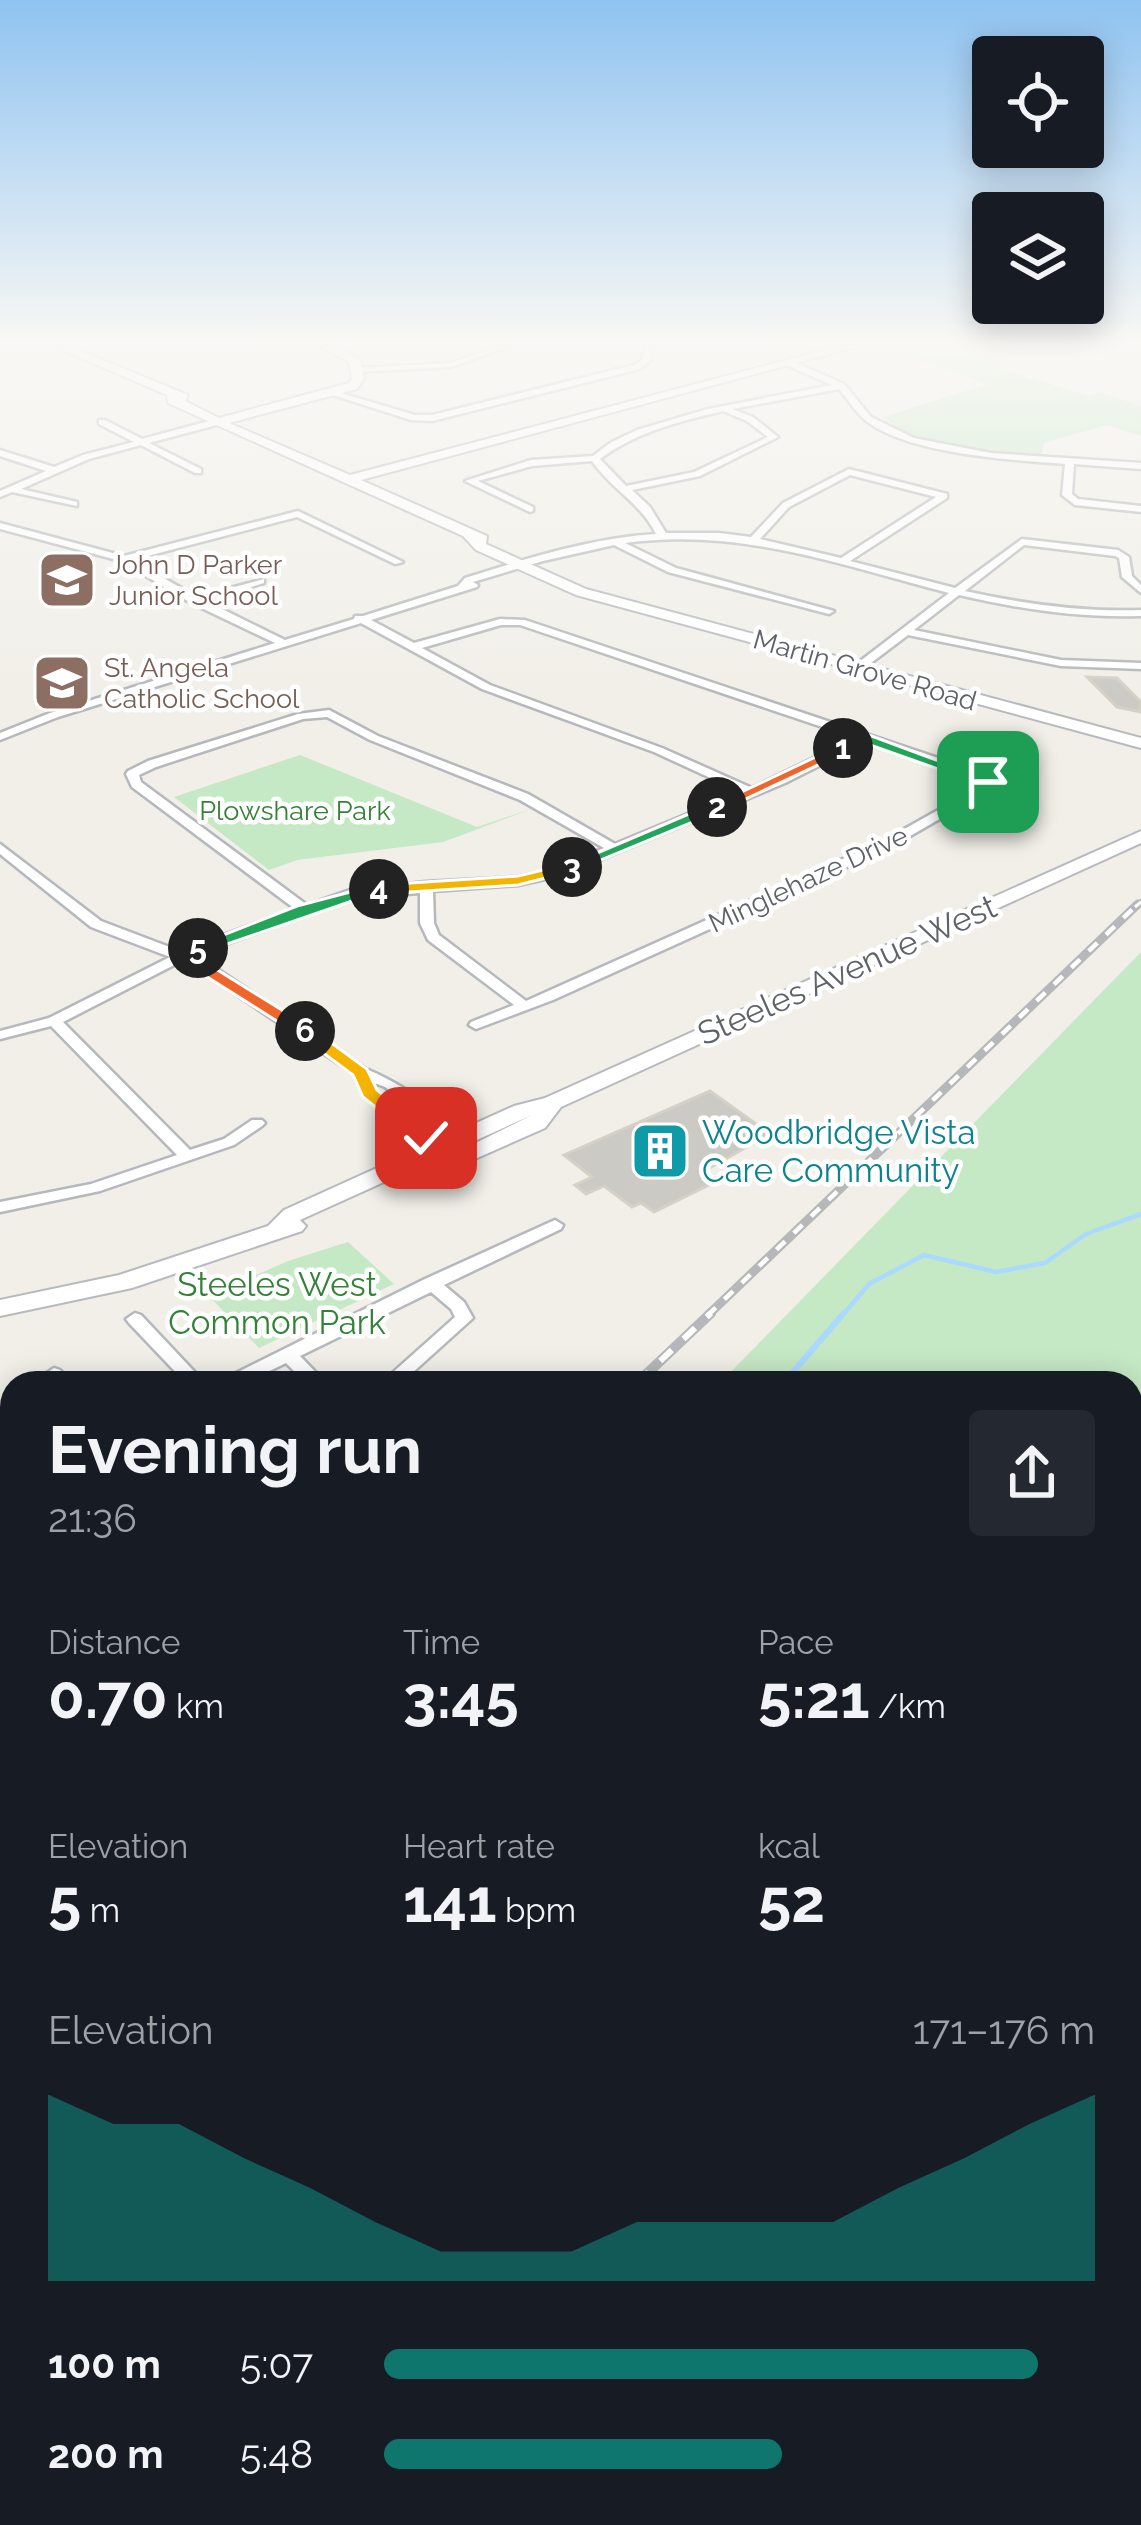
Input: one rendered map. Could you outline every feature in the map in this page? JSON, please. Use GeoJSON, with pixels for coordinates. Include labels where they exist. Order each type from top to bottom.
{"type":"FeatureCollection","features":[{"type":"Feature","properties":{"kind":"main road","name":"Martin Grove Road"},"geometry":{"type":"LineString","coordinates":[[316,464],[581,592],[1138,745]]}},
{"type":"Feature","properties":{"kind":"main road"},"geometry":{"type":"LineString","coordinates":[[349,479],[407,464]]}},
{"type":"Feature","properties":{"kind":"main road","name":"Steeles Avenue West"},"geometry":{"type":"LineString","coordinates":[[0,1309],[123,1282],[279,1228],[315,1222],[456,1150],[537,1123],[553,1103],[1141,836]]}},
{"type":"Feature","properties":{"kind":"street"},"geometry":{"type":"LineString","coordinates":[[34,464],[53,470]]}},
{"type":"Feature","properties":{"kind":"street"},"geometry":{"type":"LineString","coordinates":[[5,491],[71,464]]}},
{"type":"Feature","properties":{"kind":"street"},"geometry":{"type":"LineString","coordinates":[[184,464],[198,471]]}},
{"type":"Feature","properties":{"kind":"street"},"geometry":{"type":"LineString","coordinates":[[530,509],[470,481],[533,464]]}},
{"type":"Feature","properties":{"kind":"street"},"geometry":{"type":"LineString","coordinates":[[599,464],[608,477],[652,510],[662,535]]}},
{"type":"Feature","properties":{"kind":"street"},"geometry":{"type":"LineString","coordinates":[[625,489],[697,474],[718,464]]}},
{"type":"Feature","properties":{"kind":"street"},"geometry":{"type":"LineString","coordinates":[[1070,464],[1070,499],[1141,509]]}},
{"type":"Feature","properties":{"kind":"street"},"geometry":{"type":"LineString","coordinates":[[754,540],[786,505],[849,472],[944,496],[843,561]]}},
{"type":"Feature","properties":{"kind":"street"},"geometry":{"type":"LineString","coordinates":[[5,491],[74,504]]}},
{"type":"Feature","properties":{"kind":"street"},"geometry":{"type":"LineString","coordinates":[[124,559],[298,514],[398,562]]}},
{"type":"Feature","properties":{"kind":"street"},"geometry":{"type":"LineString","coordinates":[[0,526],[124,559],[195,601],[280,642]]}},
{"type":"Feature","properties":{"kind":"street"},"geometry":{"type":"LineString","coordinates":[[0,737],[54,715],[529,564],[598,544],[662,535],[754,540],[1058,610],[1141,613]]}},
{"type":"Feature","properties":{"kind":"street"},"geometry":{"type":"LineString","coordinates":[[614,541],[672,570],[829,610]]}},
{"type":"Feature","properties":{"kind":"street"},"geometry":{"type":"LineString","coordinates":[[859,667],[1020,543],[1120,554],[1127,577],[1141,590]]}},
{"type":"Feature","properties":{"kind":"street"},"geometry":{"type":"LineString","coordinates":[[195,601],[260,581]]}},
{"type":"Feature","properties":{"kind":"street"},"geometry":{"type":"LineString","coordinates":[[358,618],[496,692],[658,750],[751,792]]}},
{"type":"Feature","properties":{"kind":"street","name":"Minglehaze Drive"},"geometry":{"type":"LineString","coordinates":[[413,647],[500,622],[521,622],[976,775],[989,787],[886,844],[476,1025]]}},
{"type":"Feature","properties":{"kind":"street"},"geometry":{"type":"LineString","coordinates":[[909,632],[1060,663],[1141,666]]}},
{"type":"Feature","properties":{"kind":"street"},"geometry":{"type":"LineString","coordinates":[[303,909],[136,784],[132,779],[136,770],[302,716],[329,713],[374,738],[539,804],[614,849]]}},
{"type":"Feature","properties":{"kind":"street"},"geometry":{"type":"LineString","coordinates":[[0,1035],[54,1021],[183,955],[303,909],[372,890],[543,876],[751,792],[864,738]]}},
{"type":"Feature","properties":{"kind":"street"},"geometry":{"type":"LineString","coordinates":[[0,848],[96,924],[183,955],[361,1072],[369,1093],[426,1138],[456,1150]]}},
{"type":"Feature","properties":{"kind":"street"},"geometry":{"type":"LineString","coordinates":[[426,886],[427,923],[434,937],[524,1006]]}},
{"type":"Feature","properties":{"kind":"street"},"geometry":{"type":"LineString","coordinates":[[54,1021],[185,1154]]}},
{"type":"Feature","properties":{"kind":"street"},"geometry":{"type":"LineString","coordinates":[[0,1207],[94,1188],[229,1142],[257,1123]]}},
{"type":"Feature","properties":{"kind":"street"},"geometry":{"type":"LineString","coordinates":[[255,1371],[555,1225]]}},
{"type":"Feature","properties":{"kind":"street"},"geometry":{"type":"LineString","coordinates":[[404,1371],[464,1318],[458,1306],[431,1283]]}},
{"type":"Feature","properties":{"kind":"street"},"geometry":{"type":"LineString","coordinates":[[135,1319],[185,1371]]}},
{"type":"Feature","properties":{"kind":"street"},"geometry":{"type":"LineString","coordinates":[[288,1355],[305,1371]]}},
{"type":"Feature","properties":{"kind":"green space","name":"Plowshare Park"},"geometry":{"type":"Polygon","coordinates":[[[300,755],[477,827],[534,808],[443,842],[297,860],[269,870],[174,797],[300,755]]]}},
{"type":"Feature","properties":{"kind":"green space"},"geometry":{"type":"Polygon","coordinates":[[[1141,952],[1141,1371],[732,1371],[1141,952]]]}},
{"type":"Feature","properties":{"kind":"green space","name":"Steeles West Common Park"},"geometry":{"type":"Polygon","coordinates":[[[348,1242],[394,1284],[259,1348],[209,1296],[288,1261],[348,1242]]]}},
{"type":"Feature","properties":{"kind":"building"},"geometry":{"type":"Polygon","coordinates":[[[1087,677],[1117,678],[1141,702],[1141,712],[1117,707],[1087,677]]]}},
{"type":"Feature","properties":{"kind":"building","name":"Woodbridge Vista Care Community"},"geometry":{"type":"Polygon","coordinates":[[[710,1091],[770,1134],[704,1171],[717,1181],[654,1212],[641,1203],[632,1207],[604,1186],[586,1194],[575,1185],[592,1177],[564,1155],[710,1091]]]}},
{"type":"Feature","properties":{"kind":"waterway"},"geometry":{"type":"LineString","coordinates":[[842,1316],[869,1284],[924,1255],[996,1272],[1045,1263],[1086,1234],[1141,1214]]}},
{"type":"Feature","properties":{"kind":"waterway"},"geometry":{"type":"LineString","coordinates":[[794,1371],[844,1313]]}},
{"type":"Feature","properties":{"kind":"railway"},"geometry":{"type":"LineString","coordinates":[[1135,907],[1141,902]]}},
{"type":"Feature","properties":{"kind":"railway"},"geometry":{"type":"LineString","coordinates":[[707,1316],[1138,904]]}},
{"type":"Feature","properties":{"kind":"railway"},"geometry":{"type":"LineString","coordinates":[[650,1371],[711,1313]]}},
{"type":"Feature","properties":{"kind":"place","name":"John D Parker Junior School"},"geometry":{"type":"Point","coordinates":[67,580]}},
{"type":"Feature","properties":{"kind":"place","name":"St. Angela Catholic School"},"geometry":{"type":"Point","coordinates":[62,683]}},
{"type":"Feature","properties":{"kind":"place","name":"Woodbridge Vista Care Community"},"geometry":{"type":"Point","coordinates":[660,1151]}},
{"type":"Feature","properties":{"kind":"route"},"geometry":{"type":"LineString","coordinates":[[426,1138],[369,1093],[361,1072],[183,955],[350,894],[396,887],[490,884],[558,872],[781,780],[864,738],[988,782]]}}]}
